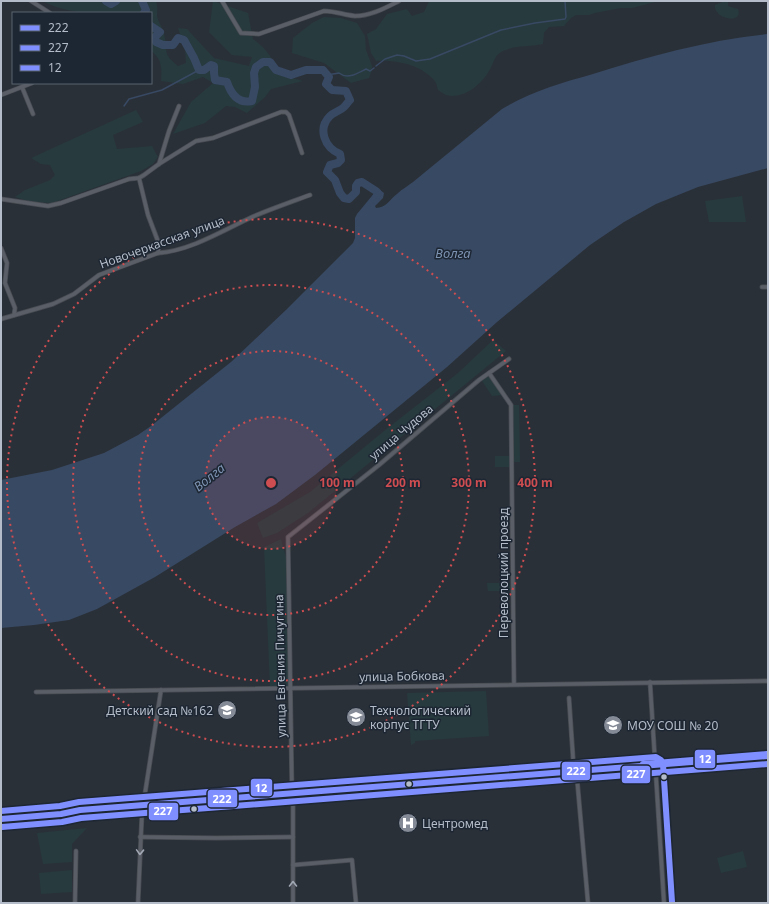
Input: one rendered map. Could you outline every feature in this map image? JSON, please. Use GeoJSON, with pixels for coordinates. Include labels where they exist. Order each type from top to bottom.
{"type":"FeatureCollection","features":[{"type":"Feature","properties":{"kind":"main road"},"geometry":{"type":"LineString","coordinates":[[655,768],[768,756]]}},
{"type":"Feature","properties":{"kind":"main road"},"geometry":{"type":"LineString","coordinates":[[1,819],[61,814],[80,810],[294,794],[577,773],[768,762]]}},
{"type":"Feature","properties":{"kind":"main road"},"geometry":{"type":"LineString","coordinates":[[61,814],[80,816],[142,813],[292,801],[577,773]]}},
{"type":"Feature","properties":{"kind":"main road"},"geometry":{"type":"LineString","coordinates":[[292,801],[294,794]]}},
{"type":"Feature","properties":{"kind":"street"},"geometry":{"type":"LineString","coordinates":[[31,1],[48,12]]}},
{"type":"Feature","properties":{"kind":"street"},"geometry":{"type":"LineString","coordinates":[[222,1],[241,33],[259,34],[324,11],[353,16],[365,15],[377,12],[399,1]]}},
{"type":"Feature","properties":{"kind":"street"},"geometry":{"type":"LineString","coordinates":[[1,95],[30,84]]}},
{"type":"Feature","properties":{"kind":"street"},"geometry":{"type":"LineString","coordinates":[[22,87],[33,114]]}},
{"type":"Feature","properties":{"kind":"street"},"geometry":{"type":"LineString","coordinates":[[159,164],[169,131],[179,106]]}},
{"type":"Feature","properties":{"kind":"street"},"geometry":{"type":"LineString","coordinates":[[1,199],[48,206],[61,203],[129,179],[139,178],[196,141],[213,138],[282,112],[286,112],[289,115],[302,153]]}},
{"type":"Feature","properties":{"kind":"street"},"geometry":{"type":"LineString","coordinates":[[139,178],[148,215],[159,244],[158,253]]}},
{"type":"Feature","properties":{"kind":"street","name":"Новочеркасская улица"},"geometry":{"type":"LineString","coordinates":[[1,319],[53,304],[74,294],[99,274],[158,253],[193,244],[254,216],[310,195]]}},
{"type":"Feature","properties":{"kind":"street"},"geometry":{"type":"LineString","coordinates":[[1,248],[7,263],[4,279],[15,308],[14,315]]}},
{"type":"Feature","properties":{"kind":"street"},"geometry":{"type":"LineString","coordinates":[[762,287],[768,287]]}},
{"type":"Feature","properties":{"kind":"street","name":"улица Чудова"},"geometry":{"type":"LineString","coordinates":[[288,537],[379,465],[489,373],[509,359]]}},
{"type":"Feature","properties":{"kind":"street","name":"Переволоцкий проезд"},"geometry":{"type":"LineString","coordinates":[[489,373],[511,405],[514,684]]}},
{"type":"Feature","properties":{"kind":"street","name":"улица Евгения Пичугина"},"geometry":{"type":"LineString","coordinates":[[288,537],[290,688],[294,794]]}},
{"type":"Feature","properties":{"kind":"street","name":"улица Бобкова"},"geometry":{"type":"LineString","coordinates":[[36,692],[768,680]]}},
{"type":"Feature","properties":{"kind":"street"},"geometry":{"type":"LineString","coordinates":[[650,682],[664,903]]}},
{"type":"Feature","properties":{"kind":"street"},"geometry":{"type":"LineString","coordinates":[[138,903],[142,813],[161,690]]}},
{"type":"Feature","properties":{"kind":"street"},"geometry":{"type":"LineString","coordinates":[[569,698],[588,903]]}},
{"type":"Feature","properties":{"kind":"street"},"geometry":{"type":"LineString","coordinates":[[292,801],[293,903]]}},
{"type":"Feature","properties":{"kind":"street"},"geometry":{"type":"LineString","coordinates":[[140,837],[293,837]]}},
{"type":"Feature","properties":{"kind":"street"},"geometry":{"type":"LineString","coordinates":[[75,903],[76,851]]}},
{"type":"Feature","properties":{"kind":"street"},"geometry":{"type":"LineString","coordinates":[[293,865],[352,860],[356,903]]}},
{"type":"Feature","properties":{"kind":"green space"},"geometry":{"type":"Polygon","coordinates":[[[42,1],[156,1],[157,16],[165,40],[166,52],[169,58],[178,66],[186,63],[185,49],[178,28],[187,29],[214,58],[249,66],[252,57],[232,55],[209,32],[213,1],[248,13],[253,39],[269,54],[278,74],[303,81],[271,89],[265,97],[247,113],[235,107],[226,106],[205,123],[173,134],[191,102],[213,83],[203,77],[183,84],[161,81],[160,64],[157,57],[152,52],[152,12],[81,12],[54,6],[42,1]]]}},
{"type":"Feature","properties":{"kind":"green space"},"geometry":{"type":"Polygon","coordinates":[[[429,1],[659,1],[632,8],[621,8],[589,15],[576,15],[564,26],[549,27],[544,33],[543,44],[512,48],[500,53],[496,57],[486,76],[477,86],[465,93],[452,96],[446,95],[438,90],[434,80],[414,66],[399,62],[376,61],[371,53],[367,34],[376,29],[387,14],[407,9],[412,16],[424,12],[429,1]]]}},
{"type":"Feature","properties":{"kind":"green space"},"geometry":{"type":"Polygon","coordinates":[[[722,2],[728,2],[728,6],[738,9],[739,14],[737,17],[728,18],[719,14],[715,5],[722,2]]]}},
{"type":"Feature","properties":{"kind":"green space"},"geometry":{"type":"Polygon","coordinates":[[[324,17],[341,18],[357,23],[365,36],[366,50],[372,66],[369,78],[351,83],[324,63],[292,53],[293,38],[312,23],[324,17]]]}},
{"type":"Feature","properties":{"kind":"green space"},"geometry":{"type":"Polygon","coordinates":[[[136,110],[143,122],[113,135],[117,149],[152,146],[158,157],[153,164],[141,171],[52,203],[31,202],[15,197],[25,190],[50,180],[55,175],[50,165],[41,164],[31,158],[136,110]]]}},
{"type":"Feature","properties":{"kind":"green space"},"geometry":{"type":"Polygon","coordinates":[[[742,196],[746,222],[709,222],[705,201],[742,196]]]}},
{"type":"Feature","properties":{"kind":"green space"},"geometry":{"type":"Polygon","coordinates":[[[493,340],[506,351],[308,513],[277,533],[263,538],[257,523],[310,492],[458,373],[493,340]]]}},
{"type":"Feature","properties":{"kind":"green space"},"geometry":{"type":"Polygon","coordinates":[[[488,375],[503,395],[492,396],[482,381],[488,375]]]}},
{"type":"Feature","properties":{"kind":"green space"},"geometry":{"type":"Polygon","coordinates":[[[513,405],[519,405],[520,462],[513,462],[513,405]]]}},
{"type":"Feature","properties":{"kind":"green space"},"geometry":{"type":"Polygon","coordinates":[[[495,456],[510,456],[510,467],[495,467],[495,456]]]}},
{"type":"Feature","properties":{"kind":"green space"},"geometry":{"type":"Polygon","coordinates":[[[281,539],[289,568],[291,688],[270,688],[264,547],[281,539]]]}},
{"type":"Feature","properties":{"kind":"green space"},"geometry":{"type":"Polygon","coordinates":[[[487,583],[510,583],[510,591],[488,591],[487,583]]]}},
{"type":"Feature","properties":{"kind":"green space"},"geometry":{"type":"Polygon","coordinates":[[[486,691],[489,736],[415,741],[415,743],[411,745],[407,693],[486,691]]]}},
{"type":"Feature","properties":{"kind":"green space"},"geometry":{"type":"Polygon","coordinates":[[[87,828],[72,844],[72,862],[43,864],[37,833],[87,828]]]}},
{"type":"Feature","properties":{"kind":"green space"},"geometry":{"type":"Polygon","coordinates":[[[743,851],[747,867],[721,873],[717,858],[743,851]]]}},
{"type":"Feature","properties":{"kind":"green space"},"geometry":{"type":"Polygon","coordinates":[[[72,870],[72,892],[41,894],[39,873],[72,870]]]}},
{"type":"Feature","properties":{"kind":"water","name":"Волга"},"geometry":{"type":"Polygon","coordinates":[[[768,34],[768,168],[698,187],[656,204],[624,222],[590,245],[497,322],[447,367],[315,475],[276,504],[235,527],[155,577],[97,609],[69,620],[1,628],[1,480],[52,470],[104,453],[138,435],[151,426],[231,362],[353,243],[355,238],[355,218],[376,191],[380,190],[384,193],[383,198],[375,206],[376,208],[383,207],[502,109],[546,88],[636,61],[723,40],[768,34]]]}},
{"type":"Feature","properties":{"kind":"waterway"},"geometry":{"type":"LineString","coordinates":[[106,1],[111,4],[116,1]]}},
{"type":"Feature","properties":{"kind":"waterway"},"geometry":{"type":"LineString","coordinates":[[142,1],[146,10],[145,12]]}},
{"type":"Feature","properties":{"kind":"waterway"},"geometry":{"type":"LineString","coordinates":[[376,66],[385,59],[397,55],[416,61],[430,59],[501,30],[565,19],[565,1]]}},
{"type":"Feature","properties":{"kind":"waterway"},"geometry":{"type":"LineString","coordinates":[[152,27],[160,32],[155,37],[156,42],[163,45],[173,45],[178,38],[184,40],[199,70],[204,70],[211,65],[214,66],[215,80],[227,82],[233,94],[243,101],[252,101],[255,87],[254,73],[256,67],[263,62],[270,62],[276,70],[291,75],[306,70],[323,70],[329,77],[326,84],[332,90],[346,91],[350,100],[342,108],[330,116],[324,127],[324,138],[330,147],[340,154],[341,160],[338,163],[330,165],[327,172],[335,180],[340,193],[344,198],[349,199],[356,192],[356,186],[358,183],[362,182],[378,193],[375,200]]}},
{"type":"Feature","properties":{"kind":"waterway"},"geometry":{"type":"LineString","coordinates":[[327,75],[339,73],[349,76],[366,69],[370,71],[374,68]]}},
{"type":"Feature","properties":{"kind":"waterway"},"geometry":{"type":"LineString","coordinates":[[124,106],[129,99],[162,90],[199,70]]}},
{"type":"Feature","properties":{"kind":"transit line","name":"12"},"geometry":{"type":"LineString","coordinates":[[643,764],[767,754]]}},
{"type":"Feature","properties":{"kind":"transit line","name":"222"},"geometry":{"type":"LineString","coordinates":[[1,819],[61,814],[80,810],[768,756]]}},
{"type":"Feature","properties":{"kind":"transit line","name":"12"},"geometry":{"type":"LineString","coordinates":[[1,811],[60,806],[79,802],[656,757],[661,760],[663,764],[672,902]]}},
{"type":"Feature","properties":{"kind":"transit line","name":"227"},"geometry":{"type":"LineString","coordinates":[[2,827],[62,822],[81,818],[768,764]]}},
{"type":"Feature","properties":{"kind":"place","name":"Детский сад №162"},"geometry":{"type":"Point","coordinates":[227,710]}},
{"type":"Feature","properties":{"kind":"place","name":"Технологический корпус ТГТУ"},"geometry":{"type":"Point","coordinates":[356,717]}},
{"type":"Feature","properties":{"kind":"place","name":"МОУ СОШ № 20"},"geometry":{"type":"Point","coordinates":[613,725]}},
{"type":"Feature","properties":{"kind":"place","name":"Центромед"},"geometry":{"type":"Point","coordinates":[408,823]}}]}
